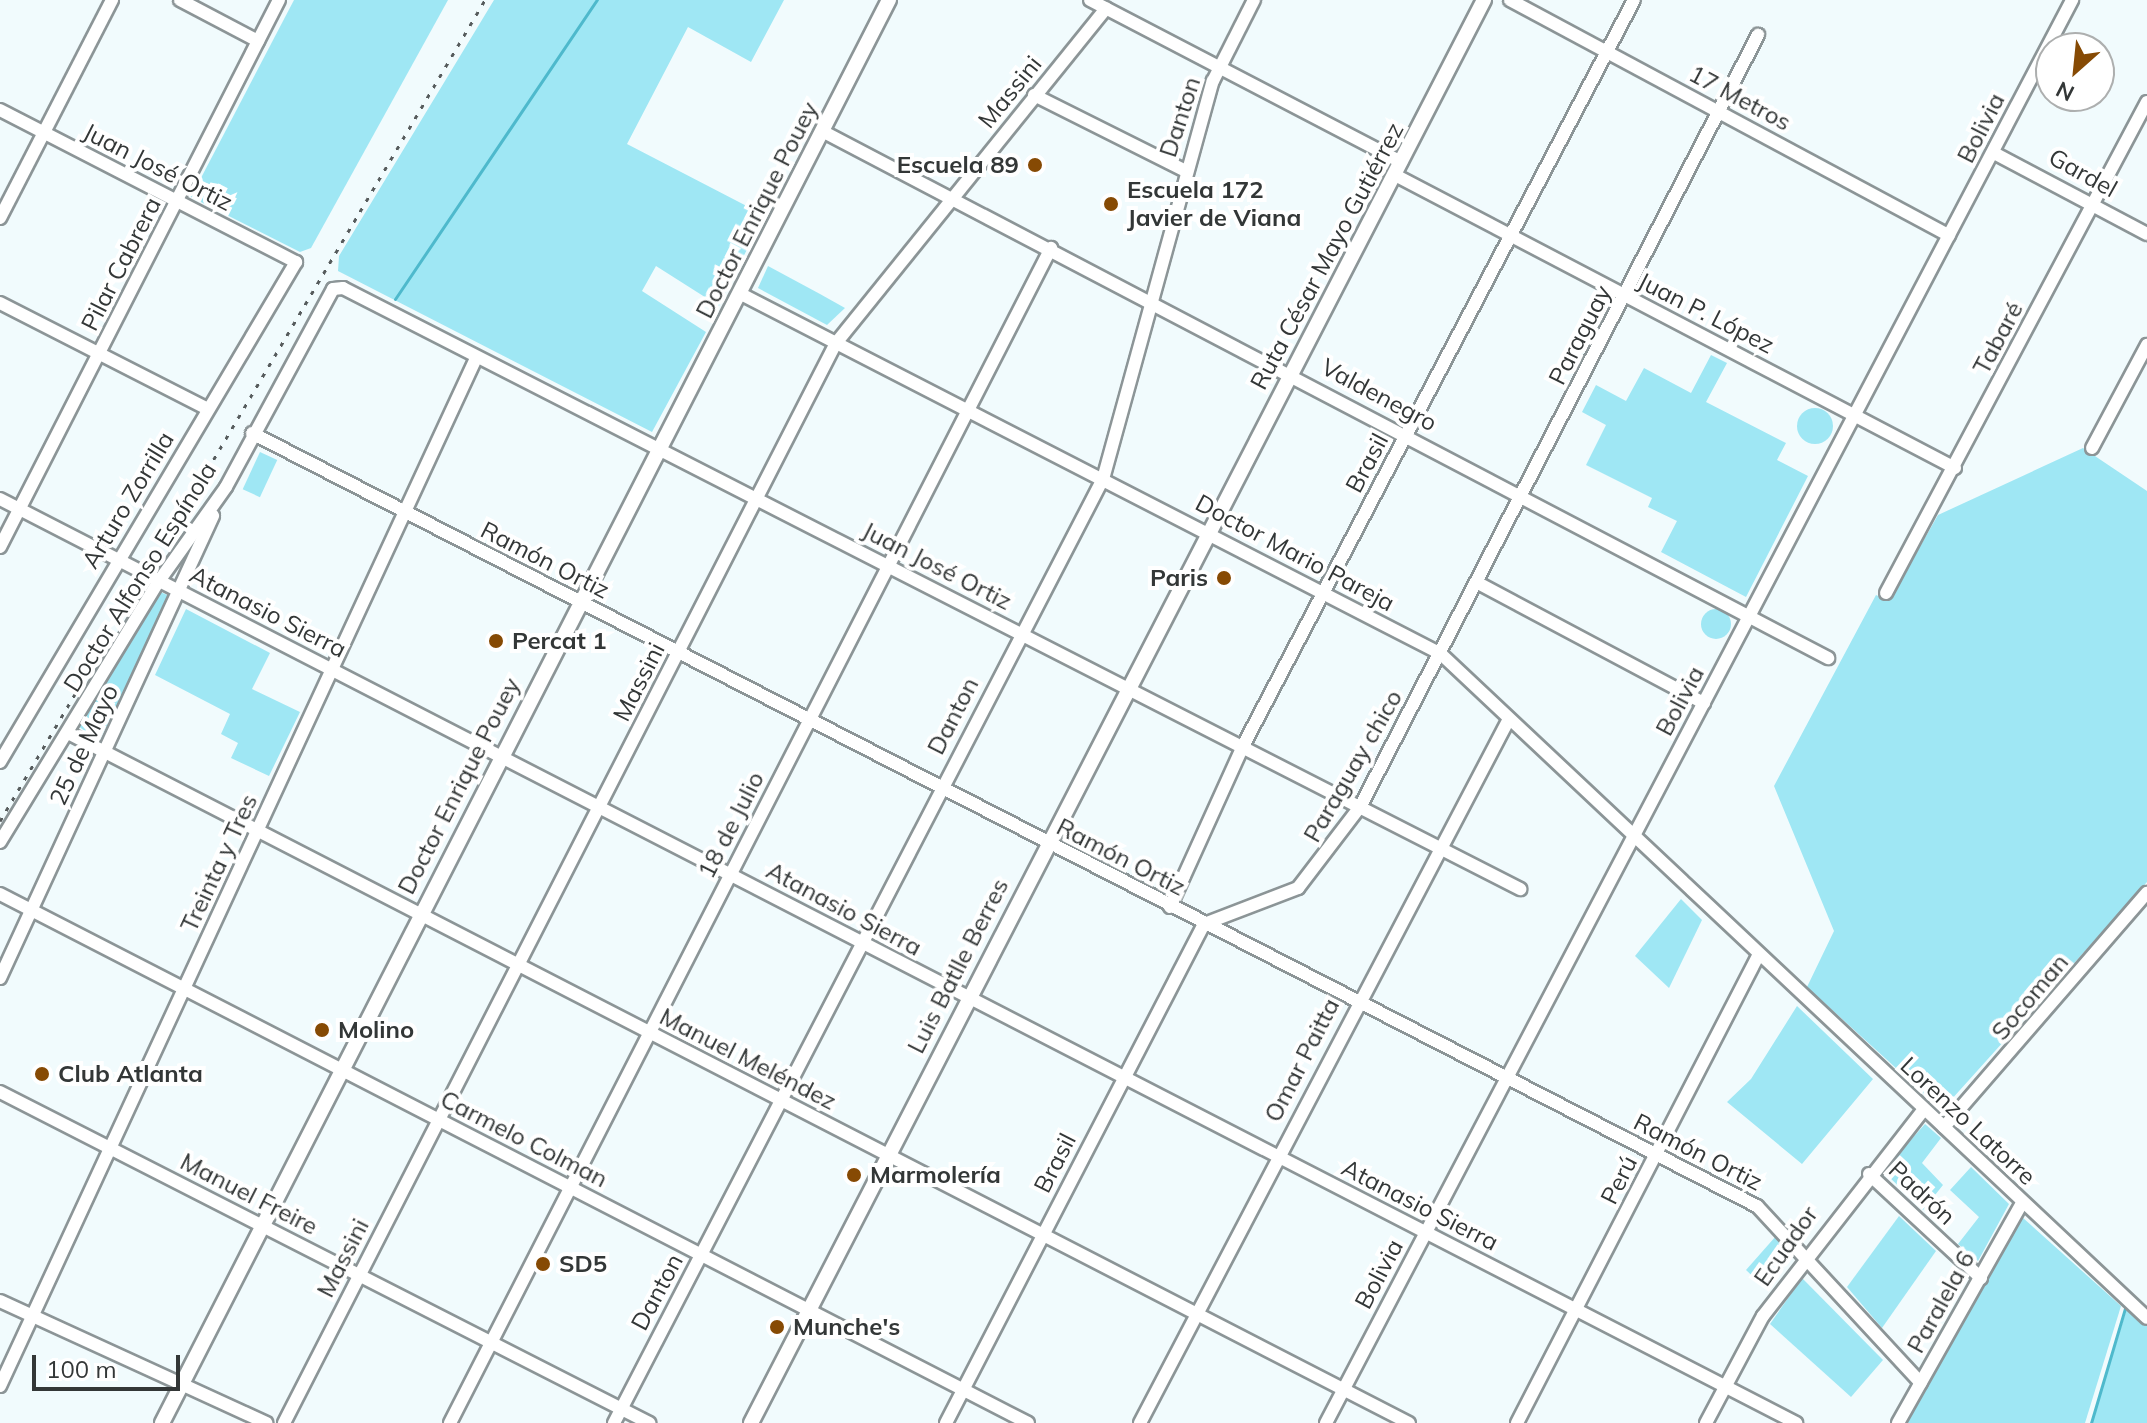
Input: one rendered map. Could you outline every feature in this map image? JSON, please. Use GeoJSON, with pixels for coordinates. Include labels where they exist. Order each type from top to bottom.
{"type":"FeatureCollection","features":[{"type":"Feature","properties":{"kind":"street"},"geometry":{"type":"LineString","coordinates":[[0,218],[112,0]]}},
{"type":"Feature","properties":{"kind":"street"},"geometry":{"type":"LineString","coordinates":[[180,0],[258,41]]}},
{"type":"Feature","properties":{"kind":"street","name":"Pilar Cabrera"},"geometry":{"type":"LineString","coordinates":[[0,547],[279,0]]}},
{"type":"Feature","properties":{"kind":"street","name":"Doctor Enrique Pouey"},"geometry":{"type":"LineString","coordinates":[[162,1423],[418,913],[889,0]]}},
{"type":"Feature","properties":{"kind":"street","name":"Juan P. López"},"geometry":{"type":"LineString","coordinates":[[1090,0],[1222,68],[1511,238],[1955,468]]}},
{"type":"Feature","properties":{"kind":"street","name":"Danton"},"geometry":{"type":"LineString","coordinates":[[614,1423],[1020,634],[1103,479],[1186,171],[1222,68],[1254,0]]}},
{"type":"Feature","properties":{"kind":"street","name":"Ruta César Mayo Gutiérrez"},"geometry":{"type":"LineString","coordinates":[[1207,531],[1484,0]]}},
{"type":"Feature","properties":{"kind":"street","name":"17 Metros"},"geometry":{"type":"LineString","coordinates":[[1510,0],[1949,235]]}},
{"type":"Feature","properties":{"kind":"street","name":"Brasil"},"geometry":{"type":"LineString","coordinates":[[1170,907],[1174,886],[1243,746],[1634,0]]}},
{"type":"Feature","properties":{"kind":"street","name":"Bolivia"},"geometry":{"type":"LineString","coordinates":[[1326,1423],[1949,235],[1996,154],[2072,0]]}},
{"type":"Feature","properties":{"kind":"street","name":"Massini"},"geometry":{"type":"LineString","coordinates":[[284,1423],[836,343],[1106,8]]}},
{"type":"Feature","properties":{"kind":"street","name":"Paraguay"},"geometry":{"type":"LineString","coordinates":[[1441,654],[1758,35]]}},
{"type":"Feature","properties":{"kind":"street"},"geometry":{"type":"LineString","coordinates":[[1034,95],[1186,171]]}},
{"type":"Feature","properties":{"kind":"street","name":"Tabaré"},"geometry":{"type":"LineString","coordinates":[[1886,593],[2147,102]]}},
{"type":"Feature","properties":{"kind":"street","name":"Juan José Ortiz"},"geometry":{"type":"LineString","coordinates":[[0,110],[296,262]]}},
{"type":"Feature","properties":{"kind":"street","name":"Valdenegro"},"geometry":{"type":"LineString","coordinates":[[822,131],[1524,495],[1828,658]]}},
{"type":"Feature","properties":{"kind":"street","name":"Gardel"},"geometry":{"type":"LineString","coordinates":[[1996,154],[2147,234]]}},
{"type":"Feature","properties":{"kind":"street","name":"18 de Julio"},"geometry":{"type":"LineString","coordinates":[[450,1423],[1051,248]]}},
{"type":"Feature","properties":{"kind":"street","name":"Arturo Zorrilla"},"geometry":{"type":"LineString","coordinates":[[0,762],[296,262]]}},
{"type":"Feature","properties":{"kind":"street","name":"Juan José Ortiz"},"geometry":{"type":"LineString","coordinates":[[333,289],[759,498],[1520,889]]}},
{"type":"Feature","properties":{"kind":"street","name":"Doctor Alfonso Espínola"},"geometry":{"type":"LineString","coordinates":[[0,842],[159,581],[226,487],[252,433],[333,289]]}},
{"type":"Feature","properties":{"kind":"street","name":"Doctor Mario Pareja"},"geometry":{"type":"LineString","coordinates":[[739,293],[1441,654],[1631,840],[1758,956]]}},
{"type":"Feature","properties":{"kind":"street"},"geometry":{"type":"LineString","coordinates":[[0,303],[208,409]]}},
{"type":"Feature","properties":{"kind":"street"},"geometry":{"type":"LineString","coordinates":[[2092,448],[2147,345]]}},
{"type":"Feature","properties":{"kind":"street","name":"Treinta y Tres"},"geometry":{"type":"LineString","coordinates":[[0,1386],[476,358]]}},
{"type":"Feature","properties":{"kind":"street","name":"Ramón Ortiz"},"geometry":{"type":"LineString","coordinates":[[252,433],[1356,1003],[1757,1206],[1921,1383]]}},
{"type":"Feature","properties":{"kind":"street","name":"25 de Mayo"},"geometry":{"type":"LineString","coordinates":[[0,978],[226,487]]}},
{"type":"Feature","properties":{"kind":"street","name":"Atanasio Sierra"},"geometry":{"type":"LineString","coordinates":[[0,499],[1796,1423]]}},
{"type":"Feature","properties":{"kind":"street","name":"Luis Batlle Berres"},"geometry":{"type":"LineString","coordinates":[[751,1423],[1207,531]]}},
{"type":"Feature","properties":{"kind":"street"},"geometry":{"type":"LineString","coordinates":[[1478,583],[1704,703]]}},
{"type":"Feature","properties":{"kind":"street","name":"Paraguay chico"},"geometry":{"type":"LineString","coordinates":[[1204,924],[1298,888],[1360,807],[1441,654]]}},
{"type":"Feature","properties":{"kind":"street","name":"Omar Paitta"},"geometry":{"type":"LineString","coordinates":[[1140,1423],[1356,1003],[1508,721]]}},
{"type":"Feature","properties":{"kind":"street","name":"Manuel Meléndez"},"geometry":{"type":"LineString","coordinates":[[68,733],[1409,1423]]}},
{"type":"Feature","properties":{"kind":"street","name":"Socoman"},"geometry":{"type":"LineString","coordinates":[[1944,1127],[2147,893]]}},
{"type":"Feature","properties":{"kind":"street","name":"Carmelo Colman"},"geometry":{"type":"LineString","coordinates":[[0,894],[1028,1423]]}},
{"type":"Feature","properties":{"kind":"street","name":"Brasil"},"geometry":{"type":"LineString","coordinates":[[946,1423],[1204,924]]}},
{"type":"Feature","properties":{"kind":"street","name":"Lorenzo Latorre"},"geometry":{"type":"LineString","coordinates":[[1758,956],[2147,1318]]}},
{"type":"Feature","properties":{"kind":"street","name":"Perú"},"geometry":{"type":"LineString","coordinates":[[1517,1423],[1758,956]]}},
{"type":"Feature","properties":{"kind":"street","name":"Manuel Freire"},"geometry":{"type":"LineString","coordinates":[[0,1092],[649,1423]]}},
{"type":"Feature","properties":{"kind":"street","name":"Ecuador"},"geometry":{"type":"LineString","coordinates":[[1706,1423],[1763,1316],[1869,1174],[1924,1109]]}},
{"type":"Feature","properties":{"kind":"street","name":"Padrón"},"geometry":{"type":"LineString","coordinates":[[1869,1174],[1981,1278]]}},
{"type":"Feature","properties":{"kind":"street","name":"Paralela 6"},"geometry":{"type":"LineString","coordinates":[[1898,1423],[2022,1203]]}},
{"type":"Feature","properties":{"kind":"street"},"geometry":{"type":"LineString","coordinates":[[0,1301],[183,1382],[266,1423]]}},
{"type":"Feature","properties":{"kind":"shaded area"},"geometry":{"type":"Polygon","coordinates":[[[294,0],[448,0],[311,248],[300,252],[191,197],[294,0]]]}},
{"type":"Feature","properties":{"kind":"shaded area"},"geometry":{"type":"Polygon","coordinates":[[[494,0],[784,0],[751,62],[688,27],[627,144],[764,215],[719,306],[656,266],[642,291],[706,332],[652,432],[338,271],[339,256],[494,0]]]}},
{"type":"Feature","properties":{"kind":"shaded area"},"geometry":{"type":"Polygon","coordinates":[[[768,266],[845,308],[827,325],[758,288],[768,266]]]}},
{"type":"Feature","properties":{"kind":"shaded area"},"geometry":{"type":"Polygon","coordinates":[[[1711,355],[1727,363],[1706,402],[1786,443],[1777,460],[1808,476],[1746,597],[1661,552],[1677,521],[1648,507],[1652,498],[1586,465],[1606,425],[1582,412],[1596,385],[1626,401],[1644,368],[1691,393],[1711,355]]]}},
{"type":"Feature","properties":{"kind":"shaded area"},"geometry":{"type":"Polygon","coordinates":[[[1815,408],[1828,413],[1833,426],[1828,439],[1815,444],[1802,439],[1797,426],[1802,413],[1815,408]]]}},
{"type":"Feature","properties":{"kind":"shaded area"},"geometry":{"type":"Polygon","coordinates":[[[2083,448],[2147,491],[2147,882],[1942,1110],[1807,987],[1834,931],[1774,786],[1876,595],[1889,601],[1938,515],[2083,448]]]}},
{"type":"Feature","properties":{"kind":"shaded area"},"geometry":{"type":"Polygon","coordinates":[[[260,452],[277,460],[260,497],[243,489],[260,452]]]}},
{"type":"Feature","properties":{"kind":"shaded area"},"geometry":{"type":"Polygon","coordinates":[[[158,591],[172,597],[99,741],[78,726],[158,591]]]}},
{"type":"Feature","properties":{"kind":"shaded area"},"geometry":{"type":"Polygon","coordinates":[[[186,609],[270,653],[252,689],[300,712],[269,776],[231,758],[238,743],[221,734],[230,714],[155,675],[186,609]]]}},
{"type":"Feature","properties":{"kind":"shaded area"},"geometry":{"type":"Polygon","coordinates":[[[1716,609],[1722,610],[1730,618],[1730,630],[1722,638],[1716,639],[1710,638],[1702,630],[1701,624],[1702,618],[1710,610],[1716,609]]]}},
{"type":"Feature","properties":{"kind":"shaded area"},"geometry":{"type":"Polygon","coordinates":[[[1681,899],[1702,920],[1669,988],[1635,956],[1681,899]]]}},
{"type":"Feature","properties":{"kind":"shaded area"},"geometry":{"type":"Polygon","coordinates":[[[1797,1006],[1873,1079],[1802,1164],[1727,1102],[1751,1079],[1797,1006]]]}},
{"type":"Feature","properties":{"kind":"shaded area"},"geometry":{"type":"Polygon","coordinates":[[[1925,1124],[1941,1138],[1922,1163],[1943,1185],[1923,1210],[1883,1171],[1925,1124]]]}},
{"type":"Feature","properties":{"kind":"shaded area"},"geometry":{"type":"Polygon","coordinates":[[[1971,1167],[2009,1204],[1978,1261],[1958,1244],[1979,1217],[1950,1190],[1971,1167]]]}},
{"type":"Feature","properties":{"kind":"shaded area"},"geometry":{"type":"Polygon","coordinates":[[[1899,1216],[1936,1251],[1882,1328],[1847,1287],[1899,1216]]]}},
{"type":"Feature","properties":{"kind":"shaded area"},"geometry":{"type":"Polygon","coordinates":[[[2022,1217],[2121,1306],[2085,1423],[1903,1423],[2022,1217]]]}},
{"type":"Feature","properties":{"kind":"shaded area"},"geometry":{"type":"Polygon","coordinates":[[[1776,1236],[1793,1254],[1767,1290],[1746,1270],[1776,1236]]]}},
{"type":"Feature","properties":{"kind":"shaded area"},"geometry":{"type":"Polygon","coordinates":[[[1802,1278],[1883,1360],[1851,1397],[1770,1324],[1802,1278]]]}},
{"type":"Feature","properties":{"kind":"shaded area"},"geometry":{"type":"Polygon","coordinates":[[[2127,1308],[2147,1322],[2147,1423],[2092,1423],[2127,1308]]]}},
{"type":"Feature","properties":{"kind":"waterway"},"geometry":{"type":"LineString","coordinates":[[395,299],[597,0]]}},
{"type":"Feature","properties":{"kind":"waterway"},"geometry":{"type":"LineString","coordinates":[[2091,1423],[2126,1305]]}},
{"type":"Feature","properties":{"kind":"railway"},"geometry":{"type":"LineString","coordinates":[[0,821],[485,0]]}},
{"type":"Feature","properties":{"kind":"place","name":"Escuela 89"},"geometry":{"type":"Point","coordinates":[1035,165]}},
{"type":"Feature","properties":{"kind":"place","name":"Escuela 172 Javier de Viana"},"geometry":{"type":"Point","coordinates":[1111,204]}},
{"type":"Feature","properties":{"kind":"place","name":"Paris"},"geometry":{"type":"Point","coordinates":[1224,578]}},
{"type":"Feature","properties":{"kind":"place","name":"Percat 1"},"geometry":{"type":"Point","coordinates":[496,641]}},
{"type":"Feature","properties":{"kind":"place","name":"Molino"},"geometry":{"type":"Point","coordinates":[322,1030]}},
{"type":"Feature","properties":{"kind":"place","name":"Club Atlanta"},"geometry":{"type":"Point","coordinates":[42,1074]}},
{"type":"Feature","properties":{"kind":"place","name":"Marmolería"},"geometry":{"type":"Point","coordinates":[854,1175]}},
{"type":"Feature","properties":{"kind":"place","name":"SD5"},"geometry":{"type":"Point","coordinates":[543,1264]}},
{"type":"Feature","properties":{"kind":"place","name":"Munche's"},"geometry":{"type":"Point","coordinates":[777,1327]}}]}
